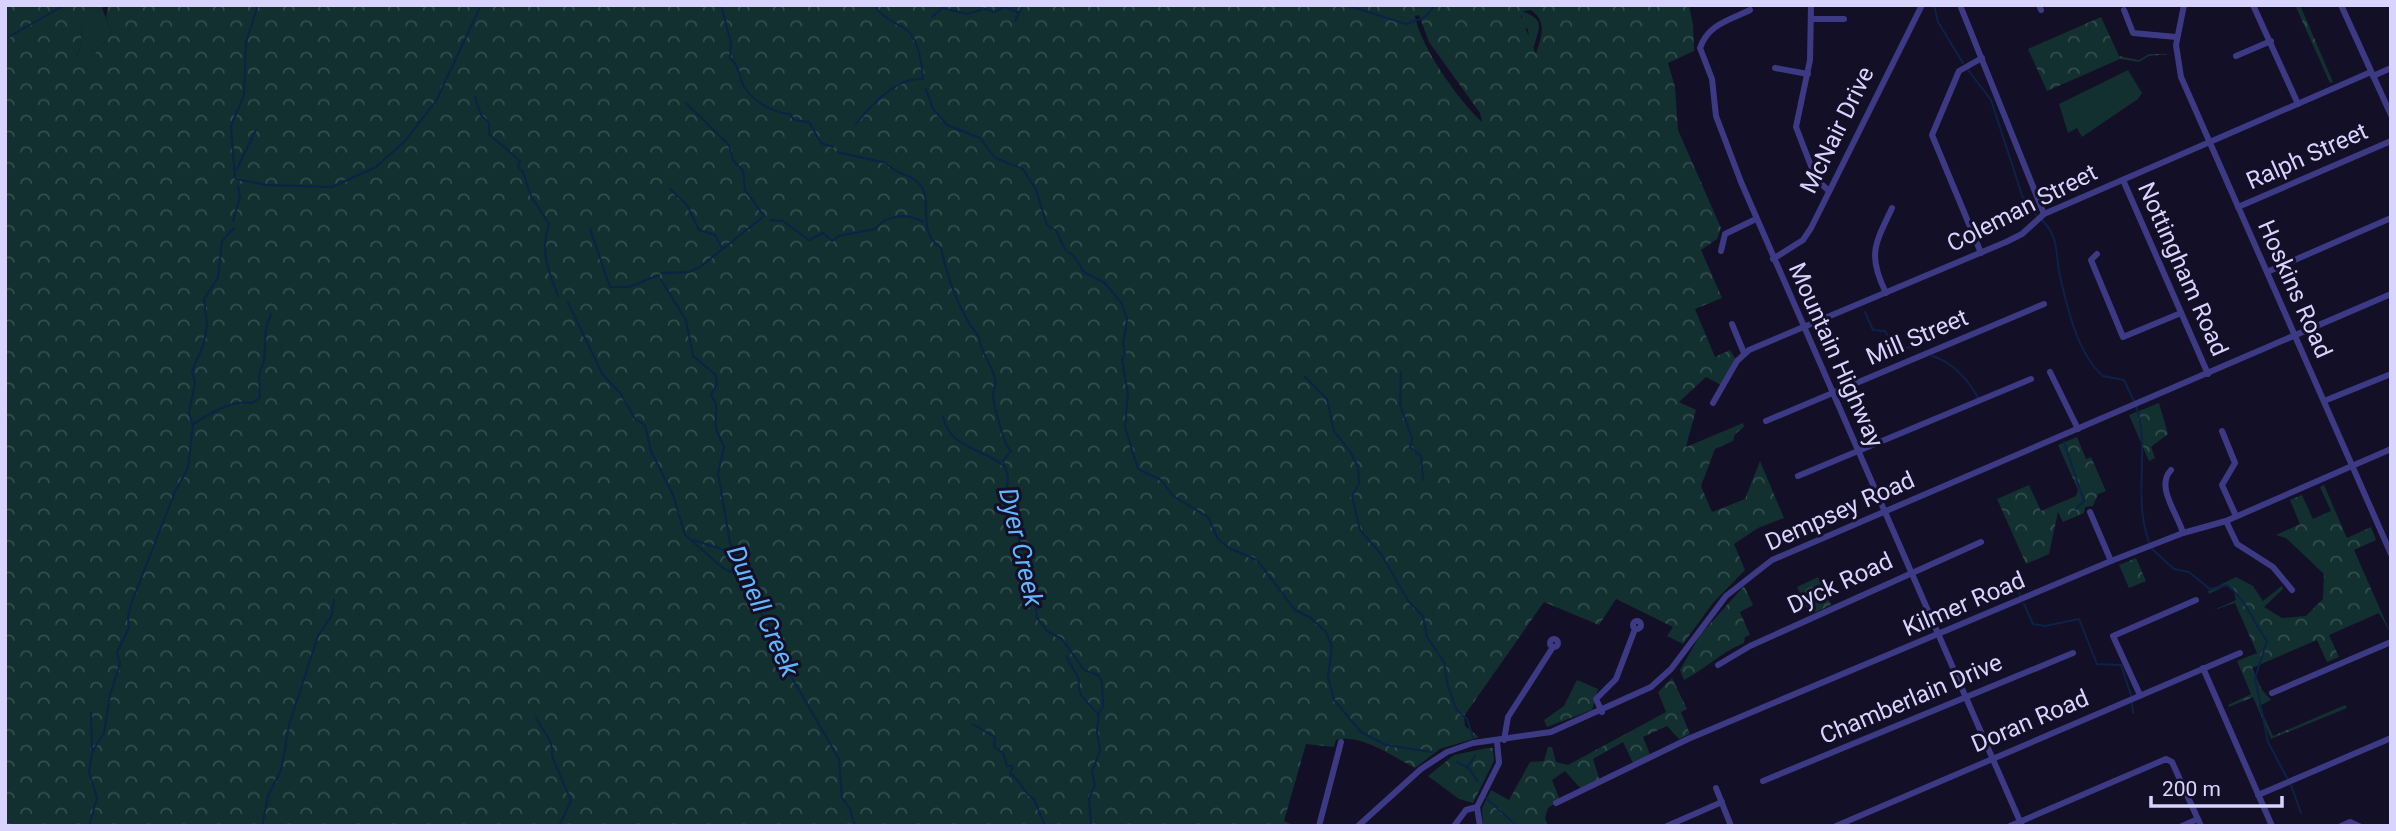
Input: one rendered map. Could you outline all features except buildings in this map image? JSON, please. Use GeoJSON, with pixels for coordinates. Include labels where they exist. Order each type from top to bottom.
{"type":"FeatureCollection","features":[{"type":"Feature","properties":{"kind":"street"},"geometry":{"type":"LineString","coordinates":[[1811,5],[1808,74],[1797,114],[1797,134],[1818,183],[1829,191]]}},
{"type":"Feature","properties":{"kind":"street","name":"McNair Drive"},"geometry":{"type":"LineString","coordinates":[[1773,259],[1807,235],[1922,5]]}},
{"type":"Feature","properties":{"kind":"street"},"geometry":{"type":"LineString","coordinates":[[1960,5],[2044,214]]}},
{"type":"Feature","properties":{"kind":"street","name":"Hoskins Road"},"geometry":{"type":"LineString","coordinates":[[2184,5],[2176,37],[2181,77],[2391,554]]}},
{"type":"Feature","properties":{"kind":"street"},"geometry":{"type":"LineString","coordinates":[[2253,5],[2298,104]]}},
{"type":"Feature","properties":{"kind":"street"},"geometry":{"type":"LineString","coordinates":[[2341,5],[2391,115]]}},
{"type":"Feature","properties":{"kind":"street","name":"Mountain Highway"},"geometry":{"type":"LineString","coordinates":[[1750,10],[1713,27],[1700,48],[1712,79],[1716,116],[1802,328],[2021,824]]}},
{"type":"Feature","properties":{"kind":"street"},"geometry":{"type":"LineString","coordinates":[[2124,10],[2133,33],[2176,37]]}},
{"type":"Feature","properties":{"kind":"street"},"geometry":{"type":"LineString","coordinates":[[1811,19],[1844,19]]}},
{"type":"Feature","properties":{"kind":"street"},"geometry":{"type":"LineString","coordinates":[[2236,56],[2271,41]]}},
{"type":"Feature","properties":{"kind":"street"},"geometry":{"type":"LineString","coordinates":[[1981,253],[1931,135],[1959,71],[1982,58]]}},
{"type":"Feature","properties":{"kind":"street"},"geometry":{"type":"LineString","coordinates":[[1775,68],[1808,74]]}},
{"type":"Feature","properties":{"kind":"street","name":"Coleman Street"},"geometry":{"type":"LineString","coordinates":[[1744,354],[2022,234],[2044,214],[2298,104],[2391,68]]}},
{"type":"Feature","properties":{"kind":"street","name":"Ralph Street"},"geometry":{"type":"LineString","coordinates":[[2238,207],[2391,141]]}},
{"type":"Feature","properties":{"kind":"street","name":"Nottingham Road"},"geometry":{"type":"LineString","coordinates":[[2123,180],[2208,374]]}},
{"type":"Feature","properties":{"kind":"street"},"geometry":{"type":"LineString","coordinates":[[1886,293],[1875,269],[1873,252],[1892,208]]}},
{"type":"Feature","properties":{"kind":"street"},"geometry":{"type":"LineString","coordinates":[[2267,272],[2391,218]]}},
{"type":"Feature","properties":{"kind":"street"},"geometry":{"type":"LineString","coordinates":[[1721,251],[1725,234],[1756,219]]}},
{"type":"Feature","properties":{"kind":"street"},"geometry":{"type":"LineString","coordinates":[[2097,254],[2091,260],[2123,337],[2181,313]]}},
{"type":"Feature","properties":{"kind":"street","name":"Dempsey Road"},"geometry":{"type":"LineString","coordinates":[[1358,826],[1440,755],[1463,746],[1551,733],[1642,693],[1667,674],[1718,605],[1756,571],[1785,553],[2126,410],[2391,294]]}},
{"type":"Feature","properties":{"kind":"street","name":"Mill Street"},"geometry":{"type":"LineString","coordinates":[[1766,421],[2044,304]]}},
{"type":"Feature","properties":{"kind":"street"},"geometry":{"type":"LineString","coordinates":[[1713,403],[1744,354],[1732,324]]}},
{"type":"Feature","properties":{"kind":"street"},"geometry":{"type":"LineString","coordinates":[[2050,372],[2078,429]]}},
{"type":"Feature","properties":{"kind":"street"},"geometry":{"type":"LineString","coordinates":[[2324,401],[2391,374]]}},
{"type":"Feature","properties":{"kind":"street"},"geometry":{"type":"LineString","coordinates":[[1798,476],[2031,379]]}},
{"type":"Feature","properties":{"kind":"street"},"geometry":{"type":"LineString","coordinates":[[2222,431],[2235,463],[2222,485],[2236,516]]}},
{"type":"Feature","properties":{"kind":"street","name":"Kilmer Road"},"geometry":{"type":"LineString","coordinates":[[1556,803],[1688,739],[1938,637],[2111,561],[2183,533],[2226,521],[2391,449]]}},
{"type":"Feature","properties":{"kind":"street"},"geometry":{"type":"LineString","coordinates":[[2171,470],[2166,477],[2165,487],[2183,533]]}},
{"type":"Feature","properties":{"kind":"street"},"geometry":{"type":"LineString","coordinates":[[2090,512],[2111,561]]}},
{"type":"Feature","properties":{"kind":"street"},"geometry":{"type":"LineString","coordinates":[[2226,521],[2237,544],[2273,567],[2292,590]]}},
{"type":"Feature","properties":{"kind":"street"},"geometry":{"type":"LineString","coordinates":[[2380,530],[2391,526]]}},
{"type":"Feature","properties":{"kind":"street","name":"Dyck Road"},"geometry":{"type":"LineString","coordinates":[[1718,665],[1750,646],[1981,542]]}},
{"type":"Feature","properties":{"kind":"street"},"geometry":{"type":"LineString","coordinates":[[2140,695],[2113,636],[2196,600]]}},
{"type":"Feature","properties":{"kind":"street"},"geometry":{"type":"LineString","coordinates":[[1602,712],[1597,699],[1616,679],[1635,629]]}},
{"type":"Feature","properties":{"kind":"street"},"geometry":{"type":"LineString","coordinates":[[2273,693],[2391,642]]}},
{"type":"Feature","properties":{"kind":"street"},"geometry":{"type":"LineString","coordinates":[[1480,826],[1477,807],[1499,763],[1501,741],[1508,717],[1553,647]]}},
{"type":"Feature","properties":{"kind":"street","name":"Chamberlain Drive"},"geometry":{"type":"LineString","coordinates":[[1763,781],[2073,653]]}},
{"type":"Feature","properties":{"kind":"street","name":"Doran Road"},"geometry":{"type":"LineString","coordinates":[[1836,826],[2240,653]]}},
{"type":"Feature","properties":{"kind":"street"},"geometry":{"type":"LineString","coordinates":[[2203,668],[2272,826]]}},
{"type":"Feature","properties":{"kind":"street"},"geometry":{"type":"LineString","coordinates":[[2258,795],[2391,738]]}},
{"type":"Feature","properties":{"kind":"street"},"geometry":{"type":"LineString","coordinates":[[1320,826],[1341,742]]}},
{"type":"Feature","properties":{"kind":"street"},"geometry":{"type":"LineString","coordinates":[[2010,826],[2021,824],[2162,760],[2171,760],[2174,764],[2200,822],[2182,826]]}},
{"type":"Feature","properties":{"kind":"street"},"geometry":{"type":"LineString","coordinates":[[1716,788],[1731,826]]}},
{"type":"Feature","properties":{"kind":"street"},"geometry":{"type":"LineString","coordinates":[[1667,826],[1722,802]]}},
{"type":"Feature","properties":{"kind":"street"},"geometry":{"type":"LineString","coordinates":[[1454,826],[1466,810],[1477,807]]}},
{"type":"Feature","properties":{"kind":"street"},"geometry":{"type":"LineString","coordinates":[[2341,826],[2350,822],[2359,826]]}},
{"type":"Feature","properties":{"kind":"green space"},"geometry":{"type":"Polygon","coordinates":[[[5,5],[106,5],[82,26],[81,46],[76,56],[87,63],[112,33],[106,18],[108,5],[1689,5],[1694,51],[1668,63],[1675,87],[1678,130],[1721,228],[1717,239],[1701,250],[1722,298],[1695,309],[1715,357],[1730,350],[1735,358],[1721,385],[1706,377],[1679,402],[1696,410],[1686,447],[1743,423],[1744,427],[1735,434],[1733,441],[1715,449],[1701,486],[1712,512],[1745,499],[1760,461],[1784,518],[1758,528],[1734,544],[1745,570],[1713,603],[1683,644],[1667,636],[1673,627],[1616,599],[1599,625],[1544,602],[1464,716],[1465,726],[1479,737],[1440,749],[1415,768],[1376,747],[1355,740],[1336,740],[1334,747],[1306,744],[1284,821],[1295,826],[5,826],[5,5]],[[1531,10],[1523,11],[1521,17],[1536,54],[1541,25],[1531,10]],[[1419,15],[1415,16],[1418,28],[1432,57],[1452,87],[1482,122],[1480,113],[1429,42],[1419,15]]]}},
{"type":"Feature","properties":{"kind":"green space"},"geometry":{"type":"Polygon","coordinates":[[[2295,5],[2300,5],[2333,82],[2330,83],[2295,5]]]}},
{"type":"Feature","properties":{"kind":"green space"},"geometry":{"type":"Polygon","coordinates":[[[102,8],[112,33],[87,63],[76,57],[81,46],[82,26],[102,8]]]}},
{"type":"Feature","properties":{"kind":"green space"},"geometry":{"type":"Polygon","coordinates":[[[1522,11],[1538,21],[1539,29],[1534,47],[1529,43],[1528,29],[1522,27],[1522,11]]]}},
{"type":"Feature","properties":{"kind":"green space"},"geometry":{"type":"Polygon","coordinates":[[[2101,17],[2119,56],[2139,60],[2149,54],[2170,54],[2149,56],[2139,62],[2120,59],[2047,91],[2028,49],[2101,17]]]}},
{"type":"Feature","properties":{"kind":"green space"},"geometry":{"type":"Polygon","coordinates":[[[2128,70],[2142,93],[2138,99],[2082,137],[2077,128],[2068,133],[2059,104],[2128,70]]]}},
{"type":"Feature","properties":{"kind":"green space"},"geometry":{"type":"Polygon","coordinates":[[[2159,403],[2168,434],[2151,447],[2155,458],[2149,461],[2129,415],[2159,403]]]}},
{"type":"Feature","properties":{"kind":"green space"},"geometry":{"type":"Polygon","coordinates":[[[2077,437],[2086,459],[2091,457],[2106,491],[2098,494],[2093,506],[2085,507],[2084,513],[2063,522],[2058,512],[2049,554],[2026,564],[1997,499],[2029,485],[2041,511],[2076,496],[2078,490],[2058,445],[2077,437]]]}},
{"type":"Feature","properties":{"kind":"green space"},"geometry":{"type":"Polygon","coordinates":[[[2324,485],[2347,538],[2371,527],[2376,540],[2354,550],[2391,634],[2379,613],[2329,635],[2339,657],[2327,662],[2317,640],[2252,668],[2262,690],[2271,700],[2259,706],[2273,736],[2345,705],[2347,708],[2271,739],[2253,697],[2229,707],[2228,705],[2251,694],[2237,661],[2257,653],[2235,603],[2214,610],[2236,600],[2233,588],[2225,586],[2209,594],[2208,591],[2236,577],[2253,586],[2263,601],[2282,586],[2283,589],[2264,607],[2282,618],[2306,616],[2323,599],[2324,574],[2286,538],[2276,535],[2300,524],[2290,500],[2302,495],[2313,519],[2331,511],[2320,487],[2324,485]]]}},
{"type":"Feature","properties":{"kind":"green space"},"geometry":{"type":"Polygon","coordinates":[[[2136,558],[2146,581],[2129,588],[2119,565],[2136,558]]]}},
{"type":"Feature","properties":{"kind":"green space"},"geometry":{"type":"Polygon","coordinates":[[[1818,577],[1831,605],[1810,615],[1797,587],[1818,577]]]}},
{"type":"Feature","properties":{"kind":"green space"},"geometry":{"type":"Polygon","coordinates":[[[1744,586],[1753,605],[1740,612],[1750,635],[1745,637],[1744,643],[1684,680],[1680,670],[1700,635],[1744,586]]]}},
{"type":"Feature","properties":{"kind":"green space"},"geometry":{"type":"Polygon","coordinates":[[[1672,678],[1687,709],[1681,712],[1690,734],[1679,739],[1667,726],[1643,737],[1651,757],[1634,765],[1623,742],[1593,759],[1600,781],[1582,790],[1565,771],[1552,780],[1560,800],[1548,808],[1545,818],[1548,826],[1483,826],[1482,808],[1491,790],[1509,800],[1530,762],[1544,761],[1548,747],[1552,747],[1556,762],[1568,765],[1666,712],[1658,692],[1672,678]]]}},
{"type":"Feature","properties":{"kind":"green space"},"geometry":{"type":"Polygon","coordinates":[[[1577,680],[1598,689],[1592,710],[1547,727],[1544,720],[1564,706],[1577,680]]]}},
{"type":"Feature","properties":{"kind":"green space"},"geometry":{"type":"Polygon","coordinates":[[[1493,748],[1494,761],[1473,803],[1459,799],[1428,776],[1454,755],[1493,748]]]}},
{"type":"Feature","properties":{"kind":"waterway"},"geometry":{"type":"LineString","coordinates":[[5,39],[65,5]]}},
{"type":"Feature","properties":{"kind":"waterway"},"geometry":{"type":"LineString","coordinates":[[235,178],[231,126],[244,95],[246,42],[258,5]]}},
{"type":"Feature","properties":{"kind":"waterway"},"geometry":{"type":"LineString","coordinates":[[236,179],[267,185],[332,187],[376,167],[404,142],[436,101],[481,5]]}},
{"type":"Feature","properties":{"kind":"waterway"},"geometry":{"type":"LineString","coordinates":[[721,5],[731,43],[730,58],[737,66],[745,88],[769,108],[790,114],[794,120],[809,122],[821,143],[833,147]]}},
{"type":"Feature","properties":{"kind":"waterway"},"geometry":{"type":"LineString","coordinates":[[874,5],[913,38],[921,58],[923,80]]}},
{"type":"Feature","properties":{"kind":"waterway"},"geometry":{"type":"LineString","coordinates":[[1015,21],[1023,5]]}},
{"type":"Feature","properties":{"kind":"waterway"},"geometry":{"type":"LineString","coordinates":[[1318,5],[1346,5],[1406,24],[1425,17],[1435,5]]}},
{"type":"Feature","properties":{"kind":"waterway"},"geometry":{"type":"LineString","coordinates":[[1934,5],[1938,22],[1963,63]]}},
{"type":"Feature","properties":{"kind":"waterway"},"geometry":{"type":"LineString","coordinates":[[932,17],[942,8],[967,14],[985,9],[994,12],[1005,7],[1019,13]]}},
{"type":"Feature","properties":{"kind":"waterway"},"geometry":{"type":"LineString","coordinates":[[1968,70],[1991,100],[2023,198],[2036,215]]}},
{"type":"Feature","properties":{"kind":"waterway"},"geometry":{"type":"LineString","coordinates":[[856,124],[884,94],[903,83],[922,79]]}},
{"type":"Feature","properties":{"kind":"waterway"},"geometry":{"type":"LineString","coordinates":[[926,89],[933,109],[947,125],[980,138],[995,158],[1023,169],[1036,190],[1047,225],[1056,231],[1066,251],[1073,255],[1084,272],[1105,283],[1122,304],[1127,319],[1123,344],[1125,353],[1122,360],[1128,394],[1125,427],[1138,469],[1161,480],[1173,496],[1208,517],[1218,539],[1229,548],[1257,560],[1295,610],[1311,618],[1326,632],[1332,647],[1328,677],[1334,700],[1361,732],[1386,745],[1432,752]]}},
{"type":"Feature","properties":{"kind":"waterway"},"geometry":{"type":"LineString","coordinates":[[475,97],[481,115],[489,123],[489,134],[520,161],[518,167],[523,172],[531,196],[549,224],[545,252],[558,296]]}},
{"type":"Feature","properties":{"kind":"waterway"},"geometry":{"type":"LineString","coordinates":[[662,273],[689,272],[700,267],[764,216],[745,190],[743,171],[733,160],[729,145],[686,103]]}},
{"type":"Feature","properties":{"kind":"waterway"},"geometry":{"type":"LineString","coordinates":[[237,169],[256,130]]}},
{"type":"Feature","properties":{"kind":"waterway","name":"Dyer Creek"},"geometry":{"type":"LineString","coordinates":[[837,152],[886,163],[921,186],[926,201],[929,234],[941,248],[955,295],[979,337],[993,373],[995,406],[1002,433],[1011,451],[1003,461],[1008,476],[1006,502],[1034,583],[1037,618],[1047,631],[1062,639],[1084,670],[1098,675],[1102,682],[1103,707],[1099,712],[1097,731],[1100,751],[1092,772],[1095,785],[1089,798],[1091,826]]}},
{"type":"Feature","properties":{"kind":"waterway"},"geometry":{"type":"LineString","coordinates":[[233,221],[240,197],[238,186]]}},
{"type":"Feature","properties":{"kind":"waterway"},"geometry":{"type":"LineString","coordinates":[[670,189],[687,205],[699,230],[715,235],[722,248]]}},
{"type":"Feature","properties":{"kind":"waterway"},"geometry":{"type":"LineString","coordinates":[[770,220],[783,221],[809,240],[823,233],[832,241],[839,236],[875,229],[885,220],[898,216],[923,222]]}},
{"type":"Feature","properties":{"kind":"waterway"},"geometry":{"type":"LineString","coordinates":[[2042,220],[2052,233],[2066,302],[2080,343],[2094,367],[2103,376],[2124,380],[2134,401]]}},
{"type":"Feature","properties":{"kind":"waterway"},"geometry":{"type":"LineString","coordinates":[[89,826],[97,798],[89,772],[92,752],[104,733],[110,695],[120,664],[117,652],[129,628],[131,604],[175,492],[188,468],[193,425],[189,413],[195,383],[192,371],[204,343],[207,324],[204,299],[218,278],[222,241],[234,228]]}},
{"type":"Feature","properties":{"kind":"waterway"},"geometry":{"type":"LineString","coordinates":[[590,229],[610,287],[629,287],[659,275]]}},
{"type":"Feature","properties":{"kind":"waterway","name":"Dunell Creek"},"geometry":{"type":"LineString","coordinates":[[661,280],[686,320],[693,356],[716,375],[717,384],[711,395],[716,404],[716,429],[724,447],[718,473],[730,543],[744,566],[749,589],[756,594],[760,612],[774,632],[781,659],[839,759],[842,798],[850,809],[855,826]]}},
{"type":"Feature","properties":{"kind":"waterway"},"geometry":{"type":"LineString","coordinates":[[568,303],[603,375],[621,394],[635,419],[645,425],[651,451],[673,495],[685,535],[723,568],[746,579]]}},
{"type":"Feature","properties":{"kind":"waterway"},"geometry":{"type":"LineString","coordinates":[[1865,312],[1873,330],[1885,331],[1896,350],[1915,346]]}},
{"type":"Feature","properties":{"kind":"waterway"},"geometry":{"type":"LineString","coordinates":[[193,424],[221,408],[236,403],[252,403],[260,398],[259,376],[271,314]]}},
{"type":"Feature","properties":{"kind":"waterway"},"geometry":{"type":"LineString","coordinates":[[1932,356],[1959,372],[1978,398]]}},
{"type":"Feature","properties":{"kind":"waterway"},"geometry":{"type":"LineString","coordinates":[[1401,372],[1400,405],[1412,438],[1410,447],[1421,456],[1423,480]]}},
{"type":"Feature","properties":{"kind":"waterway"},"geometry":{"type":"LineString","coordinates":[[1305,377],[1327,399],[1334,431],[1358,467],[1359,484],[1352,496],[1360,530],[1381,554],[1409,602],[1423,616],[1427,637],[1444,662],[1447,683],[1456,709],[1467,719],[1473,737]]}},
{"type":"Feature","properties":{"kind":"waterway"},"geometry":{"type":"LineString","coordinates":[[2136,406],[2142,439],[2142,507],[2149,542]]}},
{"type":"Feature","properties":{"kind":"waterway"},"geometry":{"type":"LineString","coordinates":[[943,417],[947,428],[960,442],[1004,466]]}},
{"type":"Feature","properties":{"kind":"waterway"},"geometry":{"type":"LineString","coordinates":[[2064,442],[2084,501],[2076,509]]}},
{"type":"Feature","properties":{"kind":"waterway"},"geometry":{"type":"LineString","coordinates":[[693,540],[737,554]]}},
{"type":"Feature","properties":{"kind":"waterway"},"geometry":{"type":"LineString","coordinates":[[2152,549],[2174,569],[2189,572],[2210,589],[2227,585],[2245,605],[2267,641],[2255,678],[2268,742],[2287,778]]}},
{"type":"Feature","properties":{"kind":"waterway"},"geometry":{"type":"LineString","coordinates":[[2017,589],[2021,597]]}},
{"type":"Feature","properties":{"kind":"waterway"},"geometry":{"type":"LineString","coordinates":[[262,826],[268,796],[281,770],[289,725],[318,636],[332,615],[334,600]]}},
{"type":"Feature","properties":{"kind":"waterway"},"geometry":{"type":"LineString","coordinates":[[2024,604],[2033,624],[2045,626],[2079,619],[2097,664],[2121,665],[2131,695]]}},
{"type":"Feature","properties":{"kind":"waterway"},"geometry":{"type":"LineString","coordinates":[[1066,656],[1079,679],[1081,695],[1098,715]]}},
{"type":"Feature","properties":{"kind":"waterway"},"geometry":{"type":"LineString","coordinates":[[2132,703],[2133,713]]}},
{"type":"Feature","properties":{"kind":"waterway"},"geometry":{"type":"LineString","coordinates":[[91,712],[92,752]]}},
{"type":"Feature","properties":{"kind":"waterway"},"geometry":{"type":"LineString","coordinates":[[536,717],[549,739],[552,756],[571,801],[559,826]]}},
{"type":"Feature","properties":{"kind":"waterway"},"geometry":{"type":"LineString","coordinates":[[972,724],[995,737],[994,747],[1003,753],[1007,766],[1013,766],[1010,774],[1034,799],[1045,826]]}},
{"type":"Feature","properties":{"kind":"waterway"},"geometry":{"type":"LineString","coordinates":[[1467,767],[1475,756]]}},
{"type":"Feature","properties":{"kind":"waterway"},"geometry":{"type":"LineString","coordinates":[[1457,762],[1470,769],[1477,781]]}},
{"type":"Feature","properties":{"kind":"waterway"},"geometry":{"type":"LineString","coordinates":[[2291,785],[2301,813]]}},
{"type":"Feature","properties":{"kind":"waterway"},"geometry":{"type":"LineString","coordinates":[[1486,798],[1517,826]]}}]}
